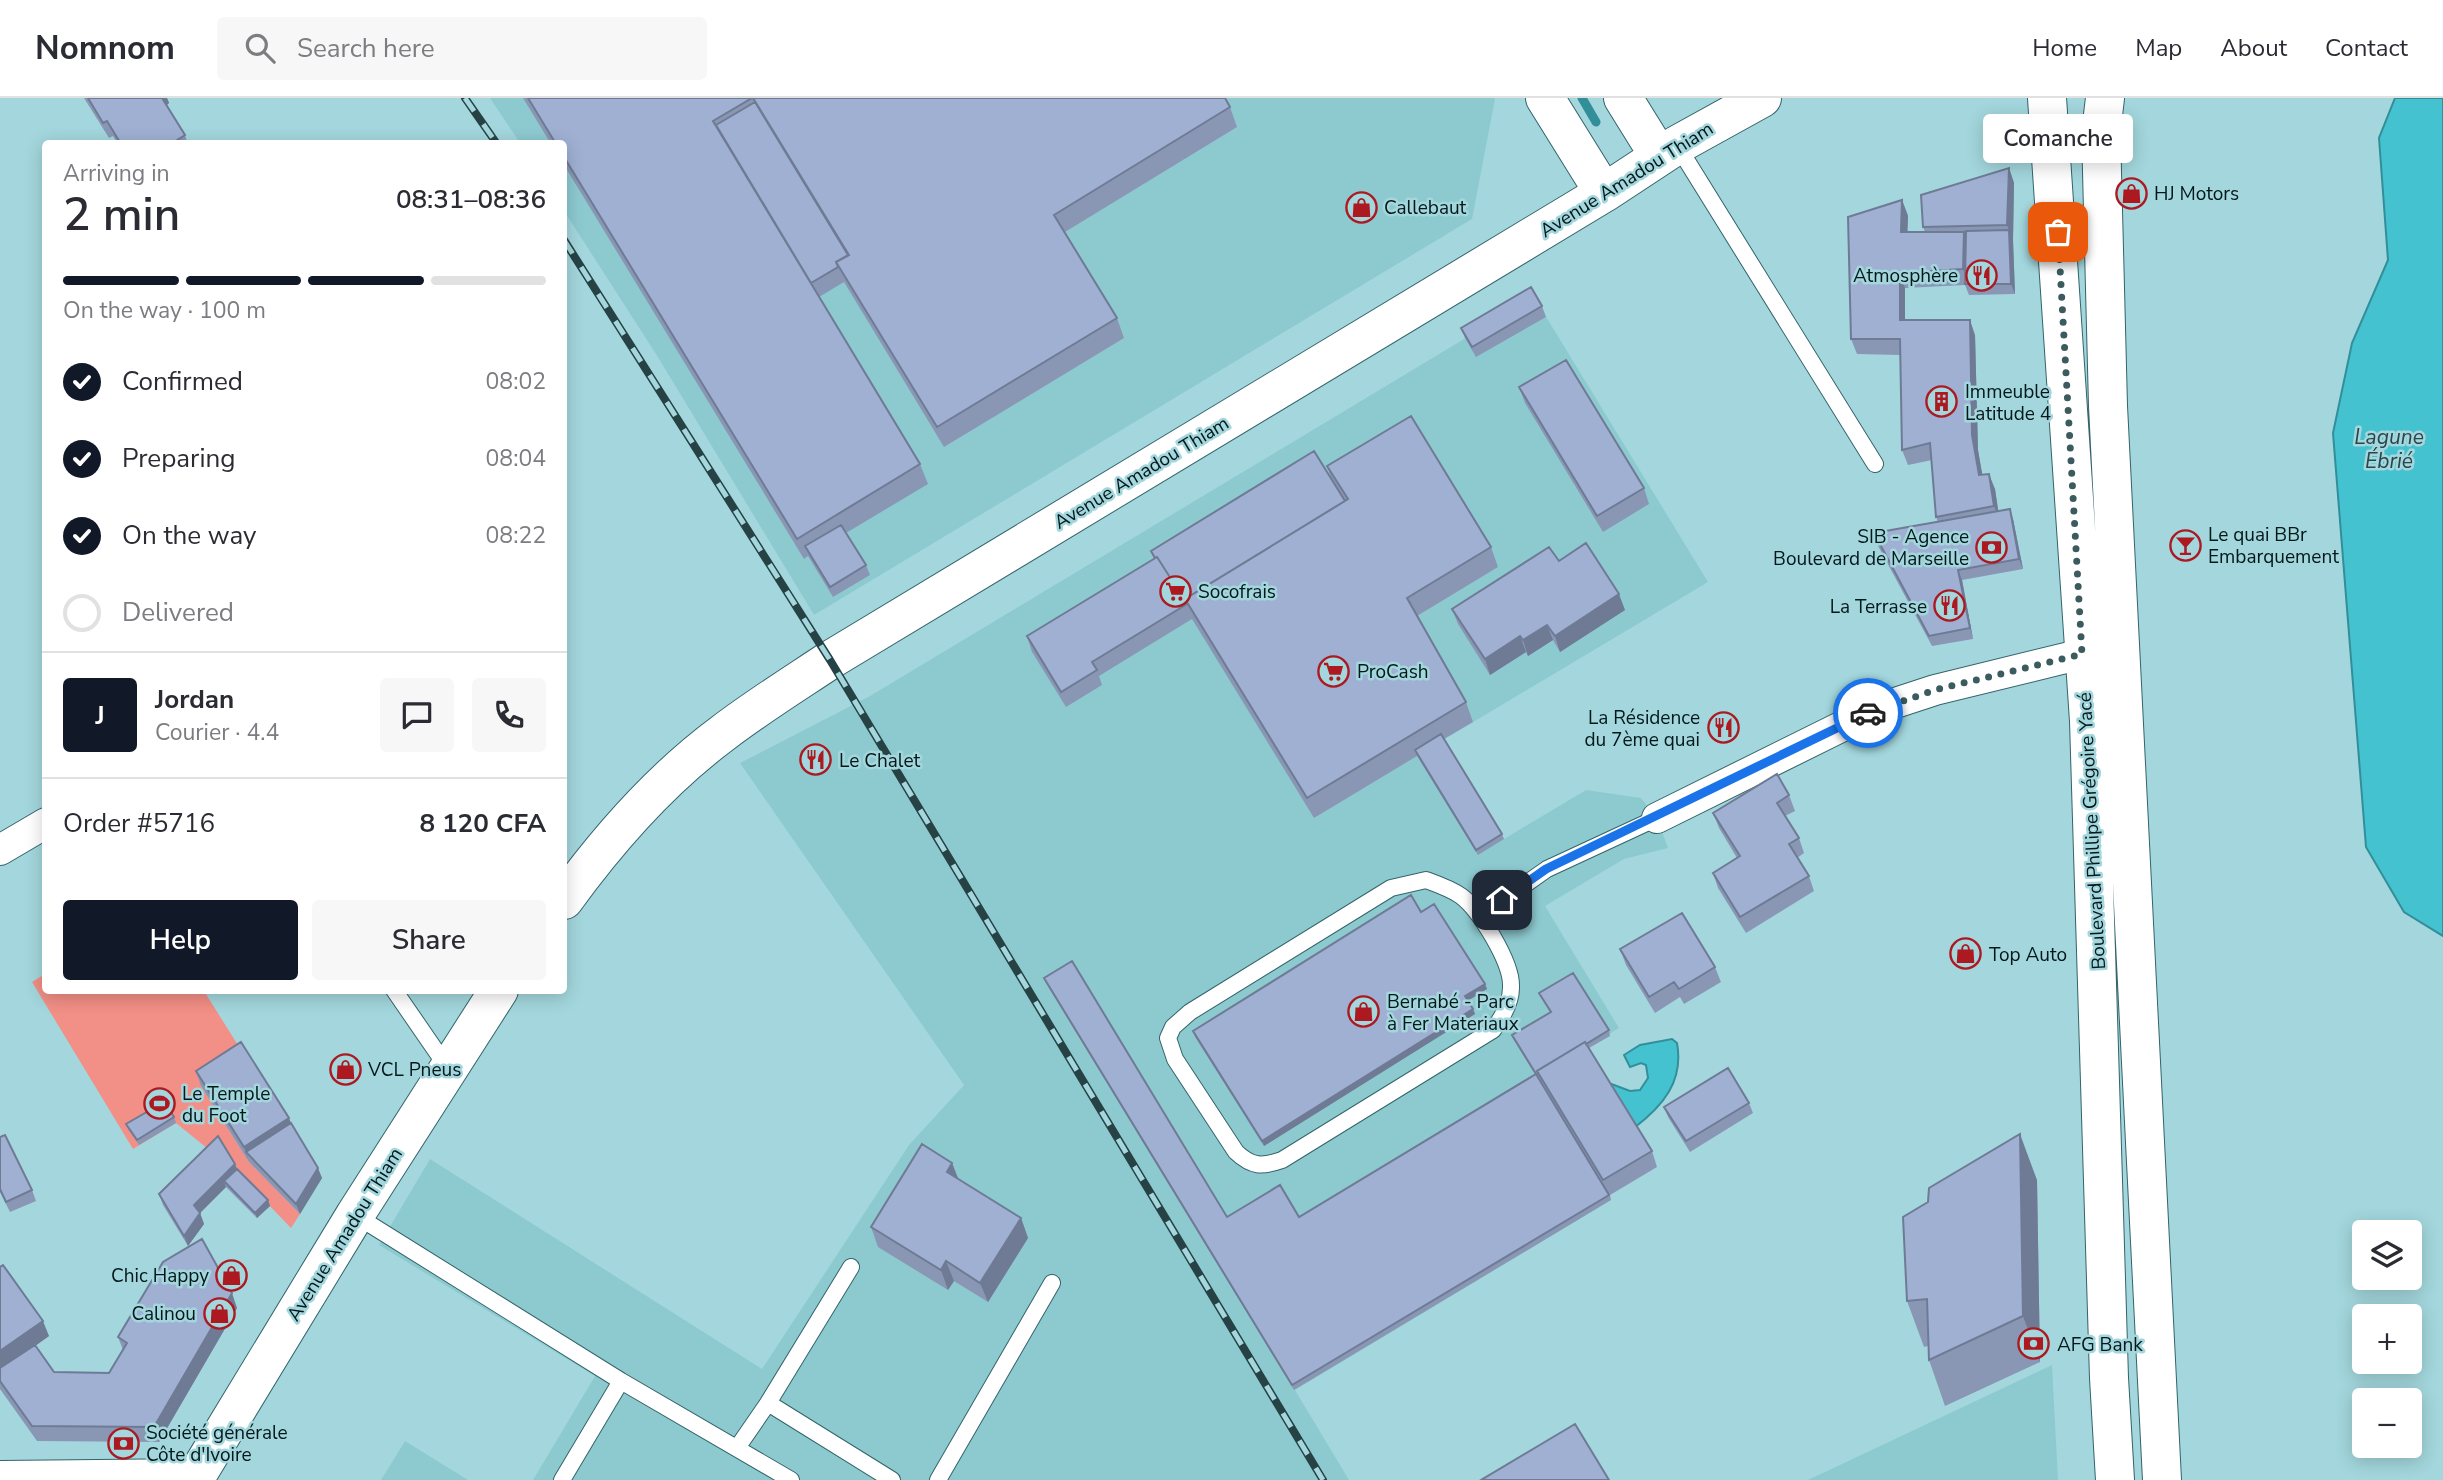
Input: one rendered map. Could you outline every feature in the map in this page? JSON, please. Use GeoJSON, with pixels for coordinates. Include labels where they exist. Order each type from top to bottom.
{"type":"FeatureCollection","features":[{"type":"Feature","properties":{"kind":"main road"},"geometry":{"type":"LineString","coordinates":[[1545,98],[1604,193]]}},
{"type":"Feature","properties":{"kind":"main road"},"geometry":{"type":"LineString","coordinates":[[1623,98],[1668,151]]}},
{"type":"Feature","properties":{"kind":"main road","name":"Avenue Amadou Thiam"},"geometry":{"type":"LineString","coordinates":[[567,896],[615,833],[658,789],[721,734],[797,682],[1604,193],[1668,151],[1762,98]]}},
{"type":"Feature","properties":{"kind":"main road","name":"Boulevard Phillipe Grégoire Yacé"},"geometry":{"type":"LineString","coordinates":[[2047,98],[2082,654],[2089,721],[2109,1378],[2115,1480]]}},
{"type":"Feature","properties":{"kind":"main road","name":"Boulevard Phillipe Grégoire Yacé"},"geometry":{"type":"LineString","coordinates":[[2105,98],[2101,132],[2108,406],[2162,1480]]}},
{"type":"Feature","properties":{"kind":"main road","name":"Avenue Amadou Thiam"},"geometry":{"type":"LineString","coordinates":[[196,1477],[355,1215],[496,994]]}},
{"type":"Feature","properties":{"kind":"street"},"geometry":{"type":"LineString","coordinates":[[1657,818],[1877,709],[1935,690],[2082,654]]}},
{"type":"Feature","properties":{"kind":"street"},"geometry":{"type":"LineString","coordinates":[[0,850],[42,825]]}},
{"type":"Feature","properties":{"kind":"street"},"geometry":{"type":"LineString","coordinates":[[0,1476],[196,1477]]}},
{"type":"Feature","properties":{"kind":"lane"},"geometry":{"type":"LineString","coordinates":[[1668,151],[1875,464]]}},
{"type":"Feature","properties":{"kind":"lane"},"geometry":{"type":"LineString","coordinates":[[1480,916],[1546,869],[1657,818]]}},
{"type":"Feature","properties":{"kind":"lane"},"geometry":{"type":"LineString","coordinates":[[1426,880],[1461,896],[1480,916],[1510,973],[1512,988],[1502,1017],[1493,1030],[1282,1160],[1265,1166],[1250,1164],[1236,1153],[1175,1059],[1168,1038],[1173,1027],[1190,1012],[1391,888],[1426,880]]}},
{"type":"Feature","properties":{"kind":"lane"},"geometry":{"type":"LineString","coordinates":[[397,994],[449,1069]]}},
{"type":"Feature","properties":{"kind":"lane"},"geometry":{"type":"LineString","coordinates":[[355,1215],[621,1381],[791,1480]]}},
{"type":"Feature","properties":{"kind":"lane"},"geometry":{"type":"LineString","coordinates":[[737,1448],[768,1403],[851,1267]]}},
{"type":"Feature","properties":{"kind":"lane"},"geometry":{"type":"LineString","coordinates":[[938,1480],[1052,1283]]}},
{"type":"Feature","properties":{"kind":"lane"},"geometry":{"type":"LineString","coordinates":[[562,1480],[621,1381]]}},
{"type":"Feature","properties":{"kind":"lane"},"geometry":{"type":"LineString","coordinates":[[768,1403],[892,1480]]}},
{"type":"Feature","properties":{"kind":"shaded area"},"geometry":{"type":"Polygon","coordinates":[[[490,98],[1495,99],[1472,219],[814,615],[656,354],[567,216],[567,140],[518,140],[490,98]]]}},
{"type":"Feature","properties":{"kind":"shaded area"},"geometry":{"type":"Polygon","coordinates":[[[1534,297],[1708,582],[1443,740],[1504,839],[1586,790],[1641,798],[1657,818],[1668,848],[1624,859],[1545,906],[1619,1028],[1538,1079],[1611,1200],[1295,1390],[1349,1480],[533,1480],[595,1376],[379,1245],[430,1159],[762,1369],[909,1145],[964,1085],[740,763],[870,696],[1534,297]]]}},
{"type":"Feature","properties":{"kind":"shaded area","name":"Le Temple du Foot"},"geometry":{"type":"Polygon","coordinates":[[[42,976],[42,994],[206,994],[246,1058],[201,1086],[249,1162],[300,1214],[291,1228],[239,1174],[176,1123],[133,1149],[32,982],[42,976]]]}},
{"type":"Feature","properties":{"kind":"shaded area"},"geometry":{"type":"Polygon","coordinates":[[[2052,1365],[2058,1480],[1808,1480],[2052,1365]]]}},
{"type":"Feature","properties":{"kind":"shaded area"},"geometry":{"type":"Polygon","coordinates":[[[405,1441],[468,1480],[381,1480],[405,1441]]]}},
{"type":"Feature","properties":{"kind":"water","name":"Lagune Ébrié"},"geometry":{"type":"Polygon","coordinates":[[[2395,98],[2443,98],[2443,936],[2404,912],[2366,847],[2333,433],[2352,343],[2388,260],[2379,138],[2395,98]]]}},
{"type":"Feature","properties":{"kind":"water"},"geometry":{"type":"Polygon","coordinates":[[[1672,1039],[1677,1043],[1678,1057],[1674,1081],[1654,1111],[1634,1128],[1606,1082],[1630,1091],[1640,1090],[1648,1078],[1646,1065],[1641,1063],[1630,1067],[1624,1055],[1640,1045],[1672,1039]]]}},
{"type":"Feature","properties":{"kind":"building"},"geometry":{"type":"Polygon","coordinates":[[[88,98],[162,98],[185,135],[177,140],[119,140],[107,121],[103,123],[88,98]]]}},
{"type":"Feature","properties":{"kind":"building"},"geometry":{"type":"Polygon","coordinates":[[[528,98],[752,98],[713,121],[920,464],[797,539],[567,162],[567,140],[554,140],[528,98]]]}},
{"type":"Feature","properties":{"kind":"building"},"geometry":{"type":"Polygon","coordinates":[[[753,98],[1225,98],[1230,107],[1054,215],[1117,318],[937,427],[836,262],[849,255],[753,98]]]}},
{"type":"Feature","properties":{"kind":"building"},"geometry":{"type":"Polygon","coordinates":[[[755,102],[848,255],[836,262],[838,267],[811,283],[716,125],[755,102]]]}},
{"type":"Feature","properties":{"kind":"building"},"geometry":{"type":"Polygon","coordinates":[[[2009,168],[2007,225],[1923,227],[1921,195],[2009,168]]]}},
{"type":"Feature","properties":{"kind":"building"},"geometry":{"type":"Polygon","coordinates":[[[1902,200],[1901,232],[1964,232],[1963,269],[1900,273],[1900,320],[1970,320],[1972,435],[1979,475],[1989,474],[1994,506],[1936,517],[1930,443],[1902,450],[1900,339],[1851,339],[1848,217],[1902,200]]]}},
{"type":"Feature","properties":{"kind":"building"},"geometry":{"type":"Polygon","coordinates":[[[2009,230],[2011,284],[1965,284],[1966,231],[2009,230]]]}},
{"type":"Feature","properties":{"kind":"building"},"geometry":{"type":"Polygon","coordinates":[[[1531,287],[1542,306],[1472,347],[1461,328],[1531,287]]]}},
{"type":"Feature","properties":{"kind":"building"},"geometry":{"type":"Polygon","coordinates":[[[1566,360],[1644,488],[1597,516],[1519,387],[1566,360]]]}},
{"type":"Feature","properties":{"kind":"building","name":"ProCash"},"geometry":{"type":"Polygon","coordinates":[[[1411,416],[1491,547],[1407,598],[1466,702],[1307,798],[1185,599],[1348,499],[1327,466],[1411,416]]]}},
{"type":"Feature","properties":{"kind":"building"},"geometry":{"type":"Polygon","coordinates":[[[1314,451],[1345,501],[1185,599],[1187,604],[1151,551],[1314,451]]]}},
{"type":"Feature","properties":{"kind":"building"},"geometry":{"type":"Polygon","coordinates":[[[2010,509],[2019,559],[1958,570],[1970,628],[1929,636],[1874,533],[2010,509]]]}},
{"type":"Feature","properties":{"kind":"building"},"geometry":{"type":"Polygon","coordinates":[[[841,525],[866,565],[830,587],[805,546],[841,525]]]}},
{"type":"Feature","properties":{"kind":"building"},"geometry":{"type":"Polygon","coordinates":[[[1586,543],[1619,594],[1555,636],[1547,625],[1523,640],[1520,636],[1485,659],[1452,609],[1549,547],[1559,561],[1586,543]]]}},
{"type":"Feature","properties":{"kind":"building"},"geometry":{"type":"Polygon","coordinates":[[[1157,557],[1187,604],[1092,662],[1097,670],[1061,692],[1027,636],[1157,557]]]}},
{"type":"Feature","properties":{"kind":"building"},"geometry":{"type":"Polygon","coordinates":[[[1441,734],[1502,834],[1476,850],[1415,750],[1441,734]]]}},
{"type":"Feature","properties":{"kind":"building"},"geometry":{"type":"Polygon","coordinates":[[[1777,774],[1789,795],[1777,803],[1799,838],[1789,844],[1809,876],[1740,917],[1713,873],[1740,856],[1713,813],[1777,774]]]}},
{"type":"Feature","properties":{"kind":"building"},"geometry":{"type":"Polygon","coordinates":[[[1411,895],[1421,912],[1434,904],[1485,984],[1465,996],[1473,1009],[1262,1141],[1193,1031],[1411,895]]]}},
{"type":"Feature","properties":{"kind":"building"},"geometry":{"type":"Polygon","coordinates":[[[1682,913],[1715,967],[1679,989],[1674,982],[1649,997],[1620,949],[1682,913]]]}},
{"type":"Feature","properties":{"kind":"building"},"geometry":{"type":"Polygon","coordinates":[[[1072,961],[1227,1217],[1280,1185],[1299,1217],[1536,1074],[1609,1195],[1292,1385],[1044,978],[1072,961]]]}},
{"type":"Feature","properties":{"kind":"building"},"geometry":{"type":"Polygon","coordinates":[[[1573,973],[1609,1030],[1586,1044],[1585,1042],[1536,1074],[1512,1035],[1551,1012],[1539,993],[1573,973]]]}},
{"type":"Feature","properties":{"kind":"building"},"geometry":{"type":"Polygon","coordinates":[[[241,1042],[289,1118],[244,1147],[196,1071],[241,1042]]]}},
{"type":"Feature","properties":{"kind":"building"},"geometry":{"type":"Polygon","coordinates":[[[1585,1042],[1652,1151],[1603,1180],[1537,1071],[1585,1042]]]}},
{"type":"Feature","properties":{"kind":"building"},"geometry":{"type":"Polygon","coordinates":[[[1728,1068],[1749,1103],[1686,1141],[1664,1107],[1728,1068]]]}},
{"type":"Feature","properties":{"kind":"building"},"geometry":{"type":"Polygon","coordinates":[[[164,1102],[174,1117],[137,1140],[126,1124],[164,1102]]]}},
{"type":"Feature","properties":{"kind":"building"},"geometry":{"type":"Polygon","coordinates":[[[291,1123],[318,1168],[296,1204],[246,1152],[291,1123]]]}},
{"type":"Feature","properties":{"kind":"building"},"geometry":{"type":"Polygon","coordinates":[[[2020,1134],[2023,1316],[1929,1360],[1927,1299],[1907,1301],[1903,1217],[1928,1202],[1929,1188],[2020,1134]]]}},
{"type":"Feature","properties":{"kind":"building"},"geometry":{"type":"Polygon","coordinates":[[[5,1135],[32,1190],[6,1202],[0,1189],[0,1137],[5,1135]]]}},
{"type":"Feature","properties":{"kind":"building"},"geometry":{"type":"Polygon","coordinates":[[[218,1136],[235,1164],[194,1205],[200,1213],[184,1236],[159,1194],[218,1136]]]}},
{"type":"Feature","properties":{"kind":"building"},"geometry":{"type":"Polygon","coordinates":[[[922,1144],[952,1163],[947,1172],[1021,1218],[980,1283],[946,1261],[941,1270],[871,1227],[922,1144]]]}},
{"type":"Feature","properties":{"kind":"building"},"geometry":{"type":"Polygon","coordinates":[[[237,1169],[268,1200],[255,1213],[224,1181],[237,1169]]]}},
{"type":"Feature","properties":{"kind":"building"},"geometry":{"type":"Polygon","coordinates":[[[202,1239],[232,1293],[154,1427],[32,1426],[0,1381],[0,1368],[35,1345],[54,1372],[109,1373],[127,1343],[118,1337],[163,1262],[202,1239]]]}},
{"type":"Feature","properties":{"kind":"building"},"geometry":{"type":"Polygon","coordinates":[[[3,1265],[43,1321],[0,1351],[0,1267],[3,1265]]]}},
{"type":"Feature","properties":{"kind":"building"},"geometry":{"type":"Polygon","coordinates":[[[1575,1424],[1609,1480],[1481,1480],[1575,1424]]]}},
{"type":"Feature","properties":{"kind":"waterway"},"geometry":{"type":"LineString","coordinates":[[1582,98],[1596,122]]}},
{"type":"Feature","properties":{"kind":"railway"},"geometry":{"type":"LineString","coordinates":[[465,98],[494,140]]}},
{"type":"Feature","properties":{"kind":"railway"},"geometry":{"type":"LineString","coordinates":[[567,245],[830,660],[1323,1480]]}},
{"type":"Feature","properties":{"kind":"way so far"},"geometry":{"type":"LineString","coordinates":[[1868,713],[1935,690],[2082,654],[2058,232]]}},
{"type":"Feature","properties":{"kind":"place","name":"HJ Motors"},"geometry":{"type":"Point","coordinates":[2131,193]}},
{"type":"Feature","properties":{"kind":"place","name":"Callebaut"},"geometry":{"type":"Point","coordinates":[1361,207]}},
{"type":"Feature","properties":{"kind":"place","name":"Comanche"},"geometry":{"type":"Point","coordinates":[2058,232]}},
{"type":"Feature","properties":{"kind":"place","name":"Atmosphère"},"geometry":{"type":"Point","coordinates":[1981,275]}},
{"type":"Feature","properties":{"kind":"place","name":"Immeuble Latitude 4"},"geometry":{"type":"Point","coordinates":[1942,402]}},
{"type":"Feature","properties":{"kind":"place","name":"Le quai BBr Embarquement"},"geometry":{"type":"Point","coordinates":[2185,545]}},
{"type":"Feature","properties":{"kind":"place","name":"SIB - Agence Boulevard de Marseille"},"geometry":{"type":"Point","coordinates":[1992,547]}},
{"type":"Feature","properties":{"kind":"place","name":"Socofrais"},"geometry":{"type":"Point","coordinates":[1175,591]}},
{"type":"Feature","properties":{"kind":"place","name":"La Terrasse"},"geometry":{"type":"Point","coordinates":[1950,606]}},
{"type":"Feature","properties":{"kind":"place","name":"ProCash"},"geometry":{"type":"Point","coordinates":[1334,671]}},
{"type":"Feature","properties":{"kind":"place","name":"La Résidence du 7ème quai"},"geometry":{"type":"Point","coordinates":[1723,728]}},
{"type":"Feature","properties":{"kind":"place","name":"Le Chalet"},"geometry":{"type":"Point","coordinates":[816,760]}},
{"type":"Feature","properties":{"kind":"place","name":"Top Auto"},"geometry":{"type":"Point","coordinates":[1966,954]}},
{"type":"Feature","properties":{"kind":"place","name":"Bernabé - Parc à Fer Materiaux"},"geometry":{"type":"Point","coordinates":[1364,1012]}},
{"type":"Feature","properties":{"kind":"place","name":"VCL Pneus"},"geometry":{"type":"Point","coordinates":[345,1069]}},
{"type":"Feature","properties":{"kind":"place","name":"Le Temple du Foot"},"geometry":{"type":"Point","coordinates":[159,1104]}},
{"type":"Feature","properties":{"kind":"place","name":"Chic Happy"},"geometry":{"type":"Point","coordinates":[232,1275]}},
{"type":"Feature","properties":{"kind":"place","name":"Calinou"},"geometry":{"type":"Point","coordinates":[219,1313]}},
{"type":"Feature","properties":{"kind":"place","name":"AFG Bank"},"geometry":{"type":"Point","coordinates":[2034,1344]}},
{"type":"Feature","properties":{"kind":"place","name":"Société générale Côte d'Ivoire"},"geometry":{"type":"Point","coordinates":[123,1443]}},
{"type":"Feature","properties":{"kind":"route"},"geometry":{"type":"LineString","coordinates":[[1502,900],[1546,869],[1657,818],[1868,713]]}}]}
